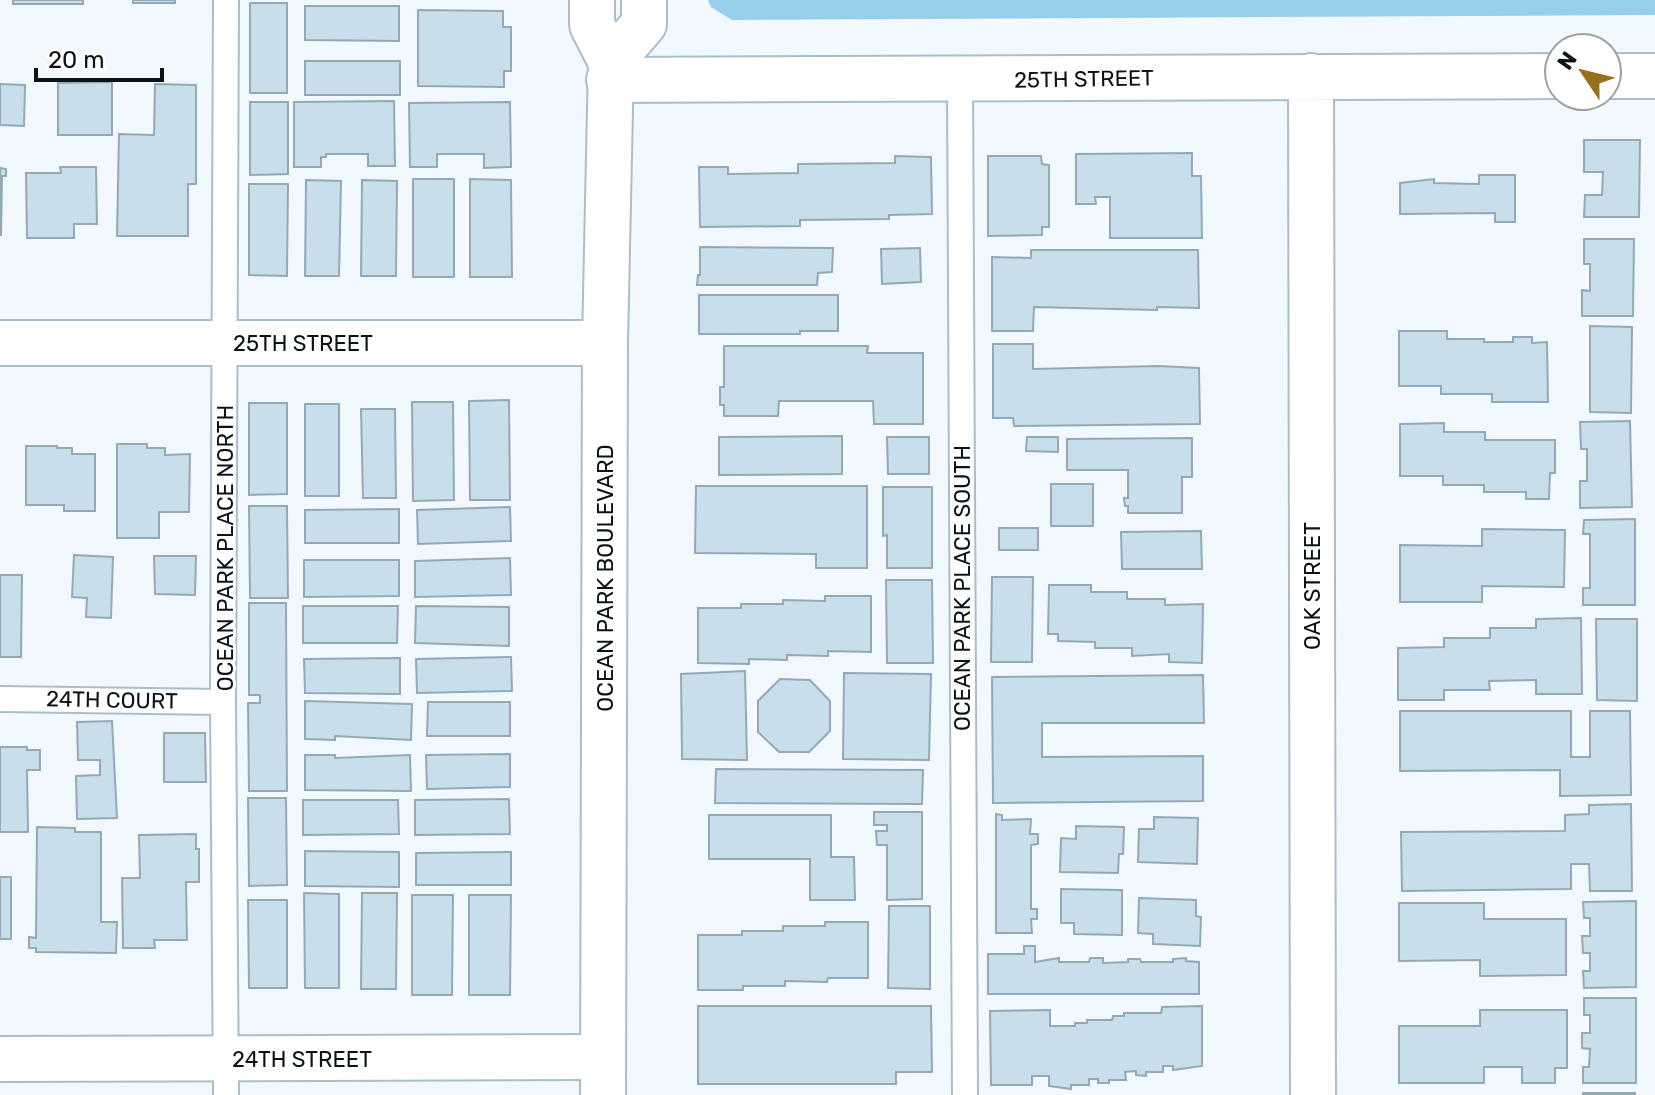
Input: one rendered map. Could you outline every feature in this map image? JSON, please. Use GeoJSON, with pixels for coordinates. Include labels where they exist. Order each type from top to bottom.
{"type":"FeatureCollection","features":[{"type":"Feature","properties":{"kind":"street","name":"OCEAN PARK BOULEVARD"},"geometry":{"type":"LineString","coordinates":[[592,0],[592,25],[610,71],[609,273],[605,343],[603,1076]]}},
{"type":"Feature","properties":{"kind":"street"},"geometry":{"type":"LineString","coordinates":[[610,71],[644,24],[644,0]]}},
{"type":"Feature","properties":{"kind":"street","name":"25TH STREET"},"geometry":{"type":"LineString","coordinates":[[610,71],[960,81],[1543,76]]}},
{"type":"Feature","properties":{"kind":"street","name":"OAK STREET"},"geometry":{"type":"LineString","coordinates":[[1311,76],[1313,1095]]}},
{"type":"Feature","properties":{"kind":"street"},"geometry":{"type":"LineString","coordinates":[[1623,76],[1655,76]]}},
{"type":"Feature","properties":{"kind":"street","name":"25TH STREET"},"geometry":{"type":"LineString","coordinates":[[0,343],[605,343]]}},
{"type":"Feature","properties":{"kind":"street","name":"24TH STREET"},"geometry":{"type":"LineString","coordinates":[[0,1059],[226,1077],[603,1076]]}},
{"type":"Feature","properties":{"kind":"lane","name":"OCEAN PARK PLACE NORTH"},"geometry":{"type":"LineString","coordinates":[[226,0],[223,702],[226,1077]]}},
{"type":"Feature","properties":{"kind":"lane","name":"OCEAN PARK PLACE SOUTH"},"geometry":{"type":"LineString","coordinates":[[960,81],[965,1095]]}},
{"type":"Feature","properties":{"kind":"lane","name":"24TH COURT"},"geometry":{"type":"LineString","coordinates":[[0,699],[223,702]]}},
{"type":"Feature","properties":{"kind":"shaded area"},"geometry":{"type":"Polygon","coordinates":[[[708,0],[1655,0],[1655,15],[732,20],[711,7],[708,0]]]}},
{"type":"Feature","properties":{"kind":"building"},"geometry":{"type":"Polygon","coordinates":[[[13,0],[83,0],[83,4],[13,4],[13,0]]]}},
{"type":"Feature","properties":{"kind":"building"},"geometry":{"type":"Polygon","coordinates":[[[133,0],[175,0],[175,3],[133,3],[133,0]]]}},
{"type":"Feature","properties":{"kind":"building"},"geometry":{"type":"Polygon","coordinates":[[[250,3],[287,3],[287,93],[250,93],[250,3]]]}},
{"type":"Feature","properties":{"kind":"building"},"geometry":{"type":"Polygon","coordinates":[[[305,6],[399,6],[399,41],[305,40],[305,6]]]}},
{"type":"Feature","properties":{"kind":"building"},"geometry":{"type":"Polygon","coordinates":[[[418,10],[503,11],[503,27],[511,27],[511,71],[504,71],[504,87],[418,86],[418,10]]]}},
{"type":"Feature","properties":{"kind":"building"},"geometry":{"type":"Polygon","coordinates":[[[305,61],[400,61],[400,95],[305,95],[305,61]]]}},
{"type":"Feature","properties":{"kind":"building"},"geometry":{"type":"Polygon","coordinates":[[[112,82],[112,135],[58,135],[58,83],[112,82]]]}},
{"type":"Feature","properties":{"kind":"building"},"geometry":{"type":"Polygon","coordinates":[[[0,84],[25,85],[24,126],[0,125],[0,84]]]}},
{"type":"Feature","properties":{"kind":"building"},"geometry":{"type":"Polygon","coordinates":[[[155,84],[196,85],[196,184],[188,184],[188,236],[117,236],[119,134],[154,135],[155,84]]]}},
{"type":"Feature","properties":{"kind":"building"},"geometry":{"type":"Polygon","coordinates":[[[394,101],[395,166],[368,166],[368,154],[326,154],[326,157],[321,157],[321,167],[294,167],[294,102],[394,101]]]}},
{"type":"Feature","properties":{"kind":"building"},"geometry":{"type":"Polygon","coordinates":[[[250,102],[288,102],[288,174],[250,175],[250,102]]]}},
{"type":"Feature","properties":{"kind":"building"},"geometry":{"type":"Polygon","coordinates":[[[510,102],[511,167],[484,168],[484,154],[437,154],[437,167],[410,167],[409,103],[510,102]]]}},
{"type":"Feature","properties":{"kind":"building"},"geometry":{"type":"Polygon","coordinates":[[[1584,140],[1640,140],[1639,217],[1584,217],[1585,195],[1602,195],[1603,172],[1584,172],[1584,140]]]}},
{"type":"Feature","properties":{"kind":"building"},"geometry":{"type":"Polygon","coordinates":[[[1192,153],[1192,176],[1201,176],[1202,238],[1110,238],[1110,197],[1095,197],[1096,204],[1076,204],[1076,154],[1192,153]]]}},
{"type":"Feature","properties":{"kind":"building"},"geometry":{"type":"Polygon","coordinates":[[[895,156],[931,157],[932,214],[889,215],[889,219],[800,220],[800,226],[700,227],[699,167],[728,167],[728,174],[798,173],[798,164],[895,163],[895,156]]]}},
{"type":"Feature","properties":{"kind":"building"},"geometry":{"type":"Polygon","coordinates":[[[988,156],[1041,156],[1042,164],[1049,165],[1049,227],[1042,227],[1042,235],[988,236],[988,156]]]}},
{"type":"Feature","properties":{"kind":"building"},"geometry":{"type":"Polygon","coordinates":[[[60,167],[96,167],[97,224],[74,224],[74,238],[27,238],[26,173],[61,173],[60,167]]]}},
{"type":"Feature","properties":{"kind":"building"},"geometry":{"type":"Polygon","coordinates":[[[0,168],[6,169],[6,176],[2,176],[1,236],[0,168]]]}},
{"type":"Feature","properties":{"kind":"building"},"geometry":{"type":"Polygon","coordinates":[[[1479,175],[1515,175],[1515,222],[1495,222],[1495,213],[1400,214],[1400,183],[1434,179],[1434,183],[1479,184],[1479,175]]]}},
{"type":"Feature","properties":{"kind":"building"},"geometry":{"type":"Polygon","coordinates":[[[413,179],[454,179],[454,277],[413,277],[413,179]]]}},
{"type":"Feature","properties":{"kind":"building"},"geometry":{"type":"Polygon","coordinates":[[[470,179],[511,180],[512,277],[470,277],[470,179]]]}},
{"type":"Feature","properties":{"kind":"building"},"geometry":{"type":"Polygon","coordinates":[[[306,180],[341,181],[339,276],[305,276],[306,180]]]}},
{"type":"Feature","properties":{"kind":"building"},"geometry":{"type":"Polygon","coordinates":[[[362,180],[397,181],[396,276],[361,276],[362,180]]]}},
{"type":"Feature","properties":{"kind":"building"},"geometry":{"type":"Polygon","coordinates":[[[249,184],[288,184],[287,276],[249,275],[249,184]]]}},
{"type":"Feature","properties":{"kind":"building"},"geometry":{"type":"Polygon","coordinates":[[[1584,239],[1634,239],[1633,316],[1582,316],[1582,290],[1590,291],[1590,264],[1584,264],[1584,239]]]}},
{"type":"Feature","properties":{"kind":"building"},"geometry":{"type":"Polygon","coordinates":[[[700,247],[833,248],[832,272],[818,273],[817,285],[697,285],[700,247]]]}},
{"type":"Feature","properties":{"kind":"building"},"geometry":{"type":"Polygon","coordinates":[[[920,248],[921,282],[882,284],[881,249],[920,248]]]}},
{"type":"Feature","properties":{"kind":"building"},"geometry":{"type":"Polygon","coordinates":[[[1031,250],[1198,250],[1199,308],[1034,307],[1033,331],[992,331],[992,257],[1031,258],[1031,250]]]}},
{"type":"Feature","properties":{"kind":"building"},"geometry":{"type":"Polygon","coordinates":[[[699,295],[838,295],[838,331],[699,334],[699,295]]]}},
{"type":"Feature","properties":{"kind":"building"},"geometry":{"type":"Polygon","coordinates":[[[1590,326],[1632,327],[1631,413],[1590,412],[1590,326]]]}},
{"type":"Feature","properties":{"kind":"building"},"geometry":{"type":"Polygon","coordinates":[[[1399,331],[1447,331],[1447,339],[1484,339],[1484,342],[1513,342],[1513,337],[1532,337],[1532,343],[1547,342],[1548,402],[1492,402],[1492,394],[1441,394],[1441,386],[1399,386],[1399,331]]]}},
{"type":"Feature","properties":{"kind":"building"},"geometry":{"type":"Polygon","coordinates":[[[993,344],[1033,344],[1033,369],[1199,368],[1200,424],[1014,426],[1013,418],[993,418],[993,344]]]}},
{"type":"Feature","properties":{"kind":"building"},"geometry":{"type":"Polygon","coordinates":[[[724,346],[868,346],[867,353],[923,353],[923,424],[874,424],[873,401],[779,401],[778,416],[724,416],[724,405],[720,405],[720,387],[724,387],[724,346]]]}},
{"type":"Feature","properties":{"kind":"building"},"geometry":{"type":"Polygon","coordinates":[[[509,400],[510,500],[470,500],[469,401],[509,400]]]}},
{"type":"Feature","properties":{"kind":"building"},"geometry":{"type":"Polygon","coordinates":[[[412,402],[453,402],[454,500],[413,501],[412,402]]]}},
{"type":"Feature","properties":{"kind":"building"},"geometry":{"type":"Polygon","coordinates":[[[249,403],[287,403],[287,494],[249,495],[249,403]]]}},
{"type":"Feature","properties":{"kind":"building"},"geometry":{"type":"Polygon","coordinates":[[[305,404],[339,404],[339,496],[305,496],[305,404]]]}},
{"type":"Feature","properties":{"kind":"building"},"geometry":{"type":"Polygon","coordinates":[[[361,409],[395,409],[396,498],[363,498],[361,409]]]}},
{"type":"Feature","properties":{"kind":"building"},"geometry":{"type":"Polygon","coordinates":[[[1630,421],[1632,507],[1580,508],[1580,481],[1587,481],[1587,449],[1581,449],[1580,422],[1630,421]]]}},
{"type":"Feature","properties":{"kind":"building"},"geometry":{"type":"Polygon","coordinates":[[[1444,423],[1444,432],[1485,432],[1485,440],[1555,440],[1555,473],[1550,473],[1549,499],[1526,499],[1526,492],[1484,492],[1484,485],[1443,485],[1443,476],[1400,476],[1400,424],[1444,423]]]}},
{"type":"Feature","properties":{"kind":"building"},"geometry":{"type":"Polygon","coordinates":[[[842,436],[842,474],[719,475],[719,437],[842,436]]]}},
{"type":"Feature","properties":{"kind":"building"},"geometry":{"type":"Polygon","coordinates":[[[887,437],[929,437],[929,474],[888,474],[887,437]]]}},
{"type":"Feature","properties":{"kind":"building"},"geometry":{"type":"Polygon","coordinates":[[[1027,437],[1058,437],[1058,452],[1026,451],[1027,437]]]}},
{"type":"Feature","properties":{"kind":"building"},"geometry":{"type":"Polygon","coordinates":[[[1192,438],[1192,477],[1182,477],[1182,513],[1128,513],[1124,498],[1128,498],[1128,470],[1067,470],[1067,439],[1192,438]]]}},
{"type":"Feature","properties":{"kind":"building"},"geometry":{"type":"Polygon","coordinates":[[[117,444],[147,444],[147,448],[165,448],[165,455],[190,454],[189,512],[159,512],[159,538],[117,538],[117,444]]]}},
{"type":"Feature","properties":{"kind":"building"},"geometry":{"type":"Polygon","coordinates":[[[26,446],[57,446],[72,448],[72,454],[95,454],[95,511],[64,511],[64,505],[26,505],[26,446]]]}},
{"type":"Feature","properties":{"kind":"building"},"geometry":{"type":"Polygon","coordinates":[[[1051,484],[1093,484],[1093,526],[1051,526],[1051,484]]]}},
{"type":"Feature","properties":{"kind":"building"},"geometry":{"type":"Polygon","coordinates":[[[696,486],[867,486],[867,568],[816,568],[816,554],[695,553],[696,486]]]}},
{"type":"Feature","properties":{"kind":"building"},"geometry":{"type":"Polygon","coordinates":[[[883,487],[932,487],[932,568],[887,568],[887,535],[883,536],[883,487]]]}},
{"type":"Feature","properties":{"kind":"building"},"geometry":{"type":"Polygon","coordinates":[[[249,506],[287,506],[288,598],[250,598],[249,506]]]}},
{"type":"Feature","properties":{"kind":"building"},"geometry":{"type":"Polygon","coordinates":[[[510,507],[511,541],[418,544],[417,510],[510,507]]]}},
{"type":"Feature","properties":{"kind":"building"},"geometry":{"type":"Polygon","coordinates":[[[399,509],[399,543],[305,543],[305,510],[399,509]]]}},
{"type":"Feature","properties":{"kind":"building"},"geometry":{"type":"Polygon","coordinates":[[[1635,519],[1635,605],[1583,605],[1583,588],[1590,588],[1590,534],[1583,534],[1584,520],[1635,519]]]}},
{"type":"Feature","properties":{"kind":"building"},"geometry":{"type":"Polygon","coordinates":[[[999,528],[1038,528],[1038,550],[999,550],[999,528]]]}},
{"type":"Feature","properties":{"kind":"building"},"geometry":{"type":"Polygon","coordinates":[[[1482,529],[1565,530],[1564,587],[1482,586],[1482,602],[1400,602],[1400,545],[1482,546],[1482,529]]]}},
{"type":"Feature","properties":{"kind":"building"},"geometry":{"type":"Polygon","coordinates":[[[1201,531],[1202,569],[1122,569],[1121,532],[1201,531]]]}},
{"type":"Feature","properties":{"kind":"building"},"geometry":{"type":"Polygon","coordinates":[[[74,555],[113,557],[111,618],[86,617],[87,598],[72,597],[74,555]]]}},
{"type":"Feature","properties":{"kind":"building"},"geometry":{"type":"Polygon","coordinates":[[[154,556],[196,556],[195,595],[155,594],[154,556]]]}},
{"type":"Feature","properties":{"kind":"building"},"geometry":{"type":"Polygon","coordinates":[[[510,558],[511,595],[415,597],[415,561],[510,558]]]}},
{"type":"Feature","properties":{"kind":"building"},"geometry":{"type":"Polygon","coordinates":[[[304,560],[399,560],[399,596],[304,597],[304,560]]]}},
{"type":"Feature","properties":{"kind":"building"},"geometry":{"type":"Polygon","coordinates":[[[0,575],[22,575],[21,657],[0,657],[0,575]]]}},
{"type":"Feature","properties":{"kind":"building"},"geometry":{"type":"Polygon","coordinates":[[[992,577],[1033,577],[1032,662],[991,662],[992,577]]]}},
{"type":"Feature","properties":{"kind":"building"},"geometry":{"type":"Polygon","coordinates":[[[886,580],[932,580],[933,663],[887,663],[886,580]]]}},
{"type":"Feature","properties":{"kind":"building"},"geometry":{"type":"Polygon","coordinates":[[[1049,585],[1091,585],[1091,592],[1127,592],[1127,599],[1165,599],[1165,605],[1203,604],[1202,663],[1169,662],[1169,654],[1132,656],[1132,648],[1095,648],[1095,642],[1058,641],[1058,634],[1048,634],[1049,585]]]}},
{"type":"Feature","properties":{"kind":"building"},"geometry":{"type":"Polygon","coordinates":[[[825,596],[871,596],[871,652],[828,651],[828,656],[787,655],[787,660],[749,659],[749,664],[698,663],[698,608],[741,608],[741,604],[783,604],[783,600],[825,601],[825,596]]]}},
{"type":"Feature","properties":{"kind":"building"},"geometry":{"type":"Polygon","coordinates":[[[249,603],[286,603],[287,791],[249,791],[248,703],[260,703],[260,695],[249,695],[249,603]]]}},
{"type":"Feature","properties":{"kind":"building"},"geometry":{"type":"Polygon","coordinates":[[[303,606],[398,606],[397,643],[303,643],[303,606]]]}},
{"type":"Feature","properties":{"kind":"building"},"geometry":{"type":"Polygon","coordinates":[[[416,606],[509,607],[509,646],[415,643],[416,606]]]}},
{"type":"Feature","properties":{"kind":"building"},"geometry":{"type":"Polygon","coordinates":[[[1581,618],[1582,694],[1536,694],[1536,680],[1489,681],[1490,690],[1444,690],[1444,700],[1398,700],[1398,648],[1444,647],[1444,638],[1490,638],[1490,628],[1536,628],[1536,619],[1581,618]]]}},
{"type":"Feature","properties":{"kind":"building"},"geometry":{"type":"Polygon","coordinates":[[[1596,619],[1637,619],[1637,701],[1597,700],[1596,619]]]}},
{"type":"Feature","properties":{"kind":"building"},"geometry":{"type":"Polygon","coordinates":[[[511,657],[512,691],[417,693],[416,659],[511,657]]]}},
{"type":"Feature","properties":{"kind":"building"},"geometry":{"type":"Polygon","coordinates":[[[400,658],[400,694],[305,693],[304,659],[400,658]]]}},
{"type":"Feature","properties":{"kind":"building"},"geometry":{"type":"Polygon","coordinates":[[[745,671],[747,760],[682,759],[681,674],[745,671]]]}},
{"type":"Feature","properties":{"kind":"building"},"geometry":{"type":"Polygon","coordinates":[[[844,673],[931,674],[929,760],[843,759],[844,673]]]}},
{"type":"Feature","properties":{"kind":"building"},"geometry":{"type":"Polygon","coordinates":[[[1203,675],[1204,723],[1042,723],[1042,757],[1203,756],[1203,801],[993,803],[992,677],[1203,675]]]}},
{"type":"Feature","properties":{"kind":"building"},"geometry":{"type":"Polygon","coordinates":[[[780,679],[810,680],[830,701],[830,731],[809,752],[779,752],[758,732],[758,701],[780,679]]]}},
{"type":"Feature","properties":{"kind":"building"},"geometry":{"type":"Polygon","coordinates":[[[305,701],[412,704],[411,740],[335,736],[335,740],[305,739],[305,701]]]}},
{"type":"Feature","properties":{"kind":"building"},"geometry":{"type":"Polygon","coordinates":[[[428,702],[510,702],[510,736],[427,736],[428,702]]]}},
{"type":"Feature","properties":{"kind":"building"},"geometry":{"type":"Polygon","coordinates":[[[1400,711],[1571,711],[1571,757],[1590,757],[1590,711],[1630,711],[1631,795],[1560,796],[1560,770],[1400,771],[1400,711]]]}},
{"type":"Feature","properties":{"kind":"building"},"geometry":{"type":"Polygon","coordinates":[[[112,721],[117,818],[77,819],[76,776],[100,775],[100,760],[78,760],[77,722],[112,721]]]}},
{"type":"Feature","properties":{"kind":"building"},"geometry":{"type":"Polygon","coordinates":[[[164,733],[205,733],[206,782],[164,782],[164,733]]]}},
{"type":"Feature","properties":{"kind":"building"},"geometry":{"type":"Polygon","coordinates":[[[0,747],[40,750],[40,770],[27,770],[28,832],[0,832],[0,747]]]}},
{"type":"Feature","properties":{"kind":"building"},"geometry":{"type":"Polygon","coordinates":[[[510,754],[510,787],[427,789],[426,755],[510,754]]]}},
{"type":"Feature","properties":{"kind":"building"},"geometry":{"type":"Polygon","coordinates":[[[305,755],[335,755],[335,758],[410,755],[411,791],[305,790],[305,755]]]}},
{"type":"Feature","properties":{"kind":"building"},"geometry":{"type":"Polygon","coordinates":[[[716,769],[923,770],[922,804],[715,803],[716,769]]]}},
{"type":"Feature","properties":{"kind":"building"},"geometry":{"type":"Polygon","coordinates":[[[248,798],[286,798],[287,885],[249,886],[248,798]]]}},
{"type":"Feature","properties":{"kind":"building"},"geometry":{"type":"Polygon","coordinates":[[[509,799],[510,834],[415,835],[415,800],[509,799]]]}},
{"type":"Feature","properties":{"kind":"building"},"geometry":{"type":"Polygon","coordinates":[[[303,800],[398,800],[399,834],[303,835],[303,800]]]}},
{"type":"Feature","properties":{"kind":"building"},"geometry":{"type":"Polygon","coordinates":[[[1631,804],[1632,891],[1590,891],[1589,864],[1571,864],[1571,889],[1402,891],[1401,832],[1565,831],[1565,815],[1589,814],[1589,805],[1631,804]]]}},
{"type":"Feature","properties":{"kind":"building"},"geometry":{"type":"Polygon","coordinates":[[[874,812],[922,812],[922,899],[887,900],[887,845],[877,845],[876,831],[887,831],[887,825],[874,825],[874,812]]]}},
{"type":"Feature","properties":{"kind":"building"},"geometry":{"type":"Polygon","coordinates":[[[996,814],[1002,815],[1002,820],[1031,819],[1030,834],[1038,834],[1038,844],[1031,845],[1031,909],[1037,909],[1037,919],[1031,919],[1032,933],[996,933],[996,814]]]}},
{"type":"Feature","properties":{"kind":"building"},"geometry":{"type":"Polygon","coordinates":[[[709,815],[831,815],[831,857],[854,857],[855,900],[810,900],[810,859],[709,859],[709,815]]]}},
{"type":"Feature","properties":{"kind":"building"},"geometry":{"type":"Polygon","coordinates":[[[1154,817],[1198,818],[1197,864],[1138,862],[1139,829],[1154,829],[1154,817]]]}},
{"type":"Feature","properties":{"kind":"building"},"geometry":{"type":"Polygon","coordinates":[[[1076,826],[1124,827],[1123,854],[1119,854],[1118,873],[1060,872],[1061,838],[1076,839],[1076,826]]]}},
{"type":"Feature","properties":{"kind":"building"},"geometry":{"type":"Polygon","coordinates":[[[37,827],[101,832],[101,922],[117,922],[116,953],[36,952],[36,948],[29,948],[29,937],[36,938],[37,827]]]}},
{"type":"Feature","properties":{"kind":"building"},"geometry":{"type":"Polygon","coordinates":[[[196,834],[199,882],[186,882],[187,940],[154,940],[155,948],[123,948],[122,878],[140,878],[139,835],[196,834]]]}},
{"type":"Feature","properties":{"kind":"building"},"geometry":{"type":"Polygon","coordinates":[[[305,851],[399,852],[399,887],[305,886],[305,851]]]}},
{"type":"Feature","properties":{"kind":"building"},"geometry":{"type":"Polygon","coordinates":[[[511,852],[511,885],[416,885],[416,853],[511,852]]]}},
{"type":"Feature","properties":{"kind":"building"},"geometry":{"type":"Polygon","coordinates":[[[0,877],[11,877],[11,939],[0,939],[0,877]]]}},
{"type":"Feature","properties":{"kind":"building"},"geometry":{"type":"Polygon","coordinates":[[[1061,889],[1122,890],[1122,935],[1074,934],[1074,923],[1061,923],[1061,889]]]}},
{"type":"Feature","properties":{"kind":"building"},"geometry":{"type":"Polygon","coordinates":[[[304,893],[339,894],[339,988],[305,988],[304,893]]]}},
{"type":"Feature","properties":{"kind":"building"},"geometry":{"type":"Polygon","coordinates":[[[362,893],[397,893],[396,989],[361,989],[362,893]]]}},
{"type":"Feature","properties":{"kind":"building"},"geometry":{"type":"Polygon","coordinates":[[[412,895],[453,895],[452,995],[412,995],[412,895]]]}},
{"type":"Feature","properties":{"kind":"building"},"geometry":{"type":"Polygon","coordinates":[[[469,895],[511,895],[510,995],[469,995],[469,895]]]}},
{"type":"Feature","properties":{"kind":"building"},"geometry":{"type":"Polygon","coordinates":[[[1139,898],[1196,900],[1196,916],[1201,917],[1200,946],[1153,944],[1153,934],[1138,933],[1139,898]]]}},
{"type":"Feature","properties":{"kind":"building"},"geometry":{"type":"Polygon","coordinates":[[[248,900],[287,900],[287,988],[249,988],[248,900]]]}},
{"type":"Feature","properties":{"kind":"building"},"geometry":{"type":"Polygon","coordinates":[[[1636,901],[1636,987],[1584,988],[1583,971],[1590,971],[1590,953],[1583,953],[1582,936],[1590,936],[1590,918],[1584,918],[1583,902],[1636,901]]]}},
{"type":"Feature","properties":{"kind":"building"},"geometry":{"type":"Polygon","coordinates":[[[1399,903],[1484,903],[1484,919],[1566,919],[1566,975],[1480,976],[1480,960],[1399,961],[1399,903]]]}},
{"type":"Feature","properties":{"kind":"building"},"geometry":{"type":"Polygon","coordinates":[[[889,906],[930,906],[930,989],[888,988],[889,906]]]}},
{"type":"Feature","properties":{"kind":"building"},"geometry":{"type":"Polygon","coordinates":[[[825,922],[868,922],[868,978],[828,978],[827,982],[785,981],[785,986],[743,986],[743,990],[698,990],[698,935],[783,931],[783,926],[825,926],[825,922]]]}},
{"type":"Feature","properties":{"kind":"building"},"geometry":{"type":"Polygon","coordinates":[[[1024,946],[1035,946],[1035,962],[1059,958],[1059,962],[1089,962],[1090,958],[1103,958],[1103,963],[1128,962],[1128,959],[1173,962],[1173,959],[1186,958],[1186,961],[1199,962],[1199,994],[988,994],[988,954],[1024,954],[1024,946]]]}},
{"type":"Feature","properties":{"kind":"building"},"geometry":{"type":"Polygon","coordinates":[[[1584,998],[1636,998],[1636,1083],[1583,1083],[1583,1067],[1589,1067],[1590,1049],[1582,1048],[1582,1033],[1590,1033],[1590,1015],[1584,1015],[1584,998]]]}},
{"type":"Feature","properties":{"kind":"building"},"geometry":{"type":"Polygon","coordinates":[[[698,1006],[931,1006],[932,1072],[896,1072],[896,1084],[698,1084],[698,1006]]]}},
{"type":"Feature","properties":{"kind":"building"},"geometry":{"type":"Polygon","coordinates":[[[1202,1006],[1202,1066],[1173,1070],[1173,1066],[1163,1066],[1163,1072],[1146,1072],[1146,1076],[1136,1075],[1136,1071],[1125,1072],[1126,1080],[1098,1083],[1098,1079],[1089,1079],[1089,1085],[1071,1085],[1071,1089],[1049,1086],[1049,1076],[1032,1076],[1032,1085],[991,1085],[990,1011],[1050,1010],[1050,1026],[1075,1026],[1075,1023],[1087,1023],[1087,1020],[1112,1020],[1113,1016],[1124,1016],[1124,1013],[1161,1013],[1162,1007],[1202,1006]]]}},
{"type":"Feature","properties":{"kind":"building"},"geometry":{"type":"Polygon","coordinates":[[[1480,1010],[1567,1010],[1567,1068],[1555,1068],[1555,1083],[1522,1083],[1522,1067],[1484,1067],[1484,1083],[1399,1083],[1399,1026],[1480,1026],[1480,1010]]]}},
{"type":"Feature","properties":{"kind":"building"},"geometry":{"type":"Polygon","coordinates":[[[1635,1093],[1635,1095],[1583,1095],[1635,1093]]]}}]}
